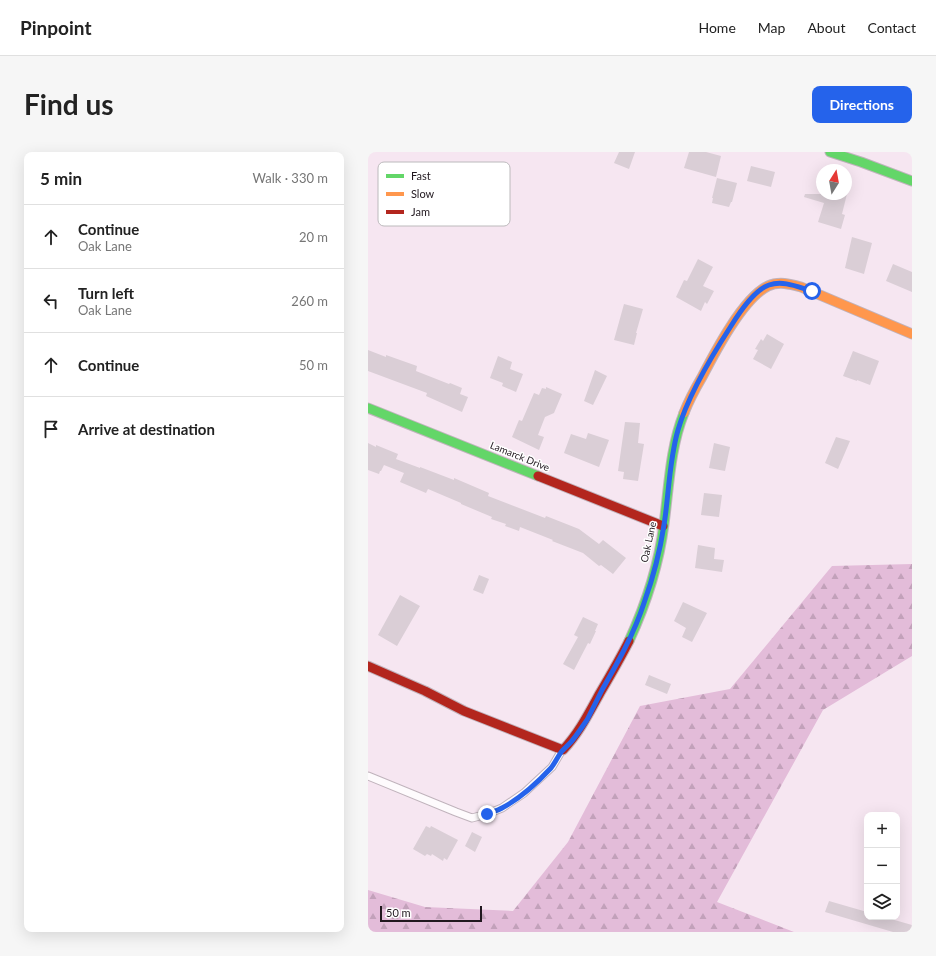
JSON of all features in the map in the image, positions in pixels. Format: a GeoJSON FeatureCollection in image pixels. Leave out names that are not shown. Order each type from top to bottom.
{"type":"FeatureCollection","features":[{"type":"Feature","properties":{"kind":"street"},"geometry":{"type":"LineString","coordinates":[[830,152],[912,181]]}},
{"type":"Feature","properties":{"kind":"street","name":"Oak Lane"},"geometry":{"type":"LineString","coordinates":[[562,750],[573,740],[586,721],[633,632],[644,603],[656,563],[664,526],[677,432],[688,400],[727,332],[741,311],[754,296],[768,286],[778,283],[812,291],[912,334]]}},
{"type":"Feature","properties":{"kind":"street","name":"Lamarck Drive"},"geometry":{"type":"LineString","coordinates":[[368,408],[664,526]]}},
{"type":"Feature","properties":{"kind":"street"},"geometry":{"type":"LineString","coordinates":[[368,666],[425,691],[464,711],[562,750]]}},
{"type":"Feature","properties":{"kind":"lane"},"geometry":{"type":"LineString","coordinates":[[368,776],[472,818],[502,808],[524,794],[552,767],[562,750]]}},
{"type":"Feature","properties":{"kind":"green space"},"geometry":{"type":"Polygon","coordinates":[[[912,564],[912,656],[823,710],[717,902],[794,932],[368,932],[368,890],[425,907],[513,911],[568,842],[640,706],[730,689],[832,566],[912,564]]]}},
{"type":"Feature","properties":{"kind":"building"},"geometry":{"type":"Polygon","coordinates":[[[619,152],[635,152],[629,169],[614,163],[619,152]]]}},
{"type":"Feature","properties":{"kind":"building"},"geometry":{"type":"Polygon","coordinates":[[[689,152],[706,152],[721,156],[716,177],[684,168],[689,152]]]}},
{"type":"Feature","properties":{"kind":"building"},"geometry":{"type":"Polygon","coordinates":[[[751,166],[775,172],[771,187],[747,181],[751,166]]]}},
{"type":"Feature","properties":{"kind":"building"},"geometry":{"type":"Polygon","coordinates":[[[717,178],[737,183],[732,202],[729,207],[712,203],[717,178]]]}},
{"type":"Feature","properties":{"kind":"building"},"geometry":{"type":"Polygon","coordinates":[[[805,194],[816,194],[816,200],[846,200],[842,214],[845,215],[841,229],[818,222],[824,203],[804,197],[805,194]]]}},
{"type":"Feature","properties":{"kind":"building"},"geometry":{"type":"Polygon","coordinates":[[[852,237],[872,243],[864,274],[845,268],[852,237]]]}},
{"type":"Feature","properties":{"kind":"building"},"geometry":{"type":"Polygon","coordinates":[[[698,259],[713,267],[703,286],[714,291],[707,304],[705,302],[701,311],[676,297],[684,280],[687,281],[698,259]]]}},
{"type":"Feature","properties":{"kind":"building"},"geometry":{"type":"Polygon","coordinates":[[[893,264],[912,272],[912,292],[886,281],[893,264]]]}},
{"type":"Feature","properties":{"kind":"building"},"geometry":{"type":"Polygon","coordinates":[[[624,304],[643,309],[634,345],[614,340],[624,304]]]}},
{"type":"Feature","properties":{"kind":"building"},"geometry":{"type":"Polygon","coordinates":[[[767,334],[784,344],[771,369],[753,359],[758,350],[755,349],[761,339],[763,341],[767,334]]]}},
{"type":"Feature","properties":{"kind":"building"},"geometry":{"type":"Polygon","coordinates":[[[368,350],[417,366],[416,371],[462,388],[460,394],[468,397],[462,412],[426,396],[427,393],[368,371],[368,350]]]}},
{"type":"Feature","properties":{"kind":"building"},"geometry":{"type":"Polygon","coordinates":[[[853,351],[879,361],[870,385],[843,376],[853,351]]]}},
{"type":"Feature","properties":{"kind":"building"},"geometry":{"type":"Polygon","coordinates":[[[498,356],[512,362],[510,369],[523,374],[516,392],[502,386],[503,383],[490,378],[498,356]]]}},
{"type":"Feature","properties":{"kind":"building"},"geometry":{"type":"Polygon","coordinates":[[[595,370],[607,376],[593,405],[584,401],[595,370]]]}},
{"type":"Feature","properties":{"kind":"building"},"geometry":{"type":"Polygon","coordinates":[[[546,387],[562,394],[554,413],[545,417],[538,435],[544,437],[539,450],[512,437],[519,420],[522,421],[534,393],[539,395],[542,388],[546,389],[546,387]]]}},
{"type":"Feature","properties":{"kind":"building"},"geometry":{"type":"Polygon","coordinates":[[[625,422],[640,423],[638,443],[644,444],[638,481],[623,479],[624,472],[618,471],[625,422]]]}},
{"type":"Feature","properties":{"kind":"building"},"geometry":{"type":"Polygon","coordinates":[[[588,433],[609,440],[599,467],[564,453],[571,434],[586,439],[588,433]]]}},
{"type":"Feature","properties":{"kind":"building"},"geometry":{"type":"Polygon","coordinates":[[[836,437],[850,441],[838,469],[825,463],[836,437]]]}},
{"type":"Feature","properties":{"kind":"building"},"geometry":{"type":"Polygon","coordinates":[[[368,443],[398,454],[396,459],[454,480],[454,478],[489,493],[488,496],[545,518],[546,516],[579,529],[599,544],[603,540],[626,558],[613,574],[601,565],[599,566],[583,553],[552,541],[553,540],[520,527],[519,531],[505,526],[506,524],[491,519],[492,517],[428,489],[426,493],[400,482],[404,473],[384,465],[379,474],[368,470],[368,443]]]}},
{"type":"Feature","properties":{"kind":"building"},"geometry":{"type":"Polygon","coordinates":[[[714,443],[730,447],[725,471],[709,468],[714,443]]]}},
{"type":"Feature","properties":{"kind":"building"},"geometry":{"type":"Polygon","coordinates":[[[704,493],[722,495],[719,517],[701,515],[704,493]]]}},
{"type":"Feature","properties":{"kind":"building"},"geometry":{"type":"Polygon","coordinates":[[[698,545],[715,548],[714,559],[724,560],[722,572],[695,568],[698,545]]]}},
{"type":"Feature","properties":{"kind":"building"},"geometry":{"type":"Polygon","coordinates":[[[479,575],[489,579],[483,594],[473,590],[479,575]]]}},
{"type":"Feature","properties":{"kind":"building"},"geometry":{"type":"Polygon","coordinates":[[[400,595],[420,606],[397,646],[378,635],[400,595]]]}},
{"type":"Feature","properties":{"kind":"building"},"geometry":{"type":"Polygon","coordinates":[[[683,602],[707,613],[692,642],[682,637],[686,628],[674,621],[683,602]]]}},
{"type":"Feature","properties":{"kind":"building"},"geometry":{"type":"Polygon","coordinates":[[[583,617],[598,624],[590,644],[588,643],[574,670],[563,664],[578,637],[574,635],[583,617]]]}},
{"type":"Feature","properties":{"kind":"building"},"geometry":{"type":"Polygon","coordinates":[[[649,675],[671,684],[667,694],[645,685],[649,675]]]}},
{"type":"Feature","properties":{"kind":"building"},"geometry":{"type":"Polygon","coordinates":[[[426,826],[430,828],[431,826],[458,840],[447,860],[444,858],[443,861],[432,854],[431,856],[427,854],[425,856],[413,849],[426,826]]]}},
{"type":"Feature","properties":{"kind":"building"},"geometry":{"type":"Polygon","coordinates":[[[472,832],[482,837],[475,852],[465,846],[472,832]]]}},
{"type":"Feature","properties":{"kind":"building"},"geometry":{"type":"Polygon","coordinates":[[[829,901],[864,911],[864,920],[894,920],[912,925],[912,932],[893,932],[825,912],[829,901]]]}},
{"type":"Feature","properties":{"kind":"traffic: fast"},"geometry":{"type":"LineString","coordinates":[[830,152],[912,181]]}},
{"type":"Feature","properties":{"kind":"traffic: fast"},"geometry":{"type":"LineString","coordinates":[[368,408],[538,476]]}},
{"type":"Feature","properties":{"kind":"traffic: fast"},"geometry":{"type":"LineString","coordinates":[[629,641],[641,613],[659,554],[673,454],[679,426],[684,413]]}},
{"type":"Feature","properties":{"kind":"traffic: slow"},"geometry":{"type":"LineString","coordinates":[[684,413],[714,354],[730,327],[749,302],[759,292],[772,284],[784,284],[801,287],[912,334]]}},
{"type":"Feature","properties":{"kind":"traffic: jam"},"geometry":{"type":"LineString","coordinates":[[538,476],[663,526]]}},
{"type":"Feature","properties":{"kind":"traffic: jam"},"geometry":{"type":"LineString","coordinates":[[368,666],[425,691],[464,711],[563,750],[583,723],[629,641]]}},
{"type":"Feature","properties":{"kind":"route"},"geometry":{"type":"LineString","coordinates":[[487,814],[502,808],[524,794],[552,767],[562,750],[573,740],[586,721],[633,632],[644,603],[656,563],[664,526],[677,432],[681,419],[688,400],[727,332],[741,311],[754,296],[768,286],[778,283],[812,291]]}}]}
